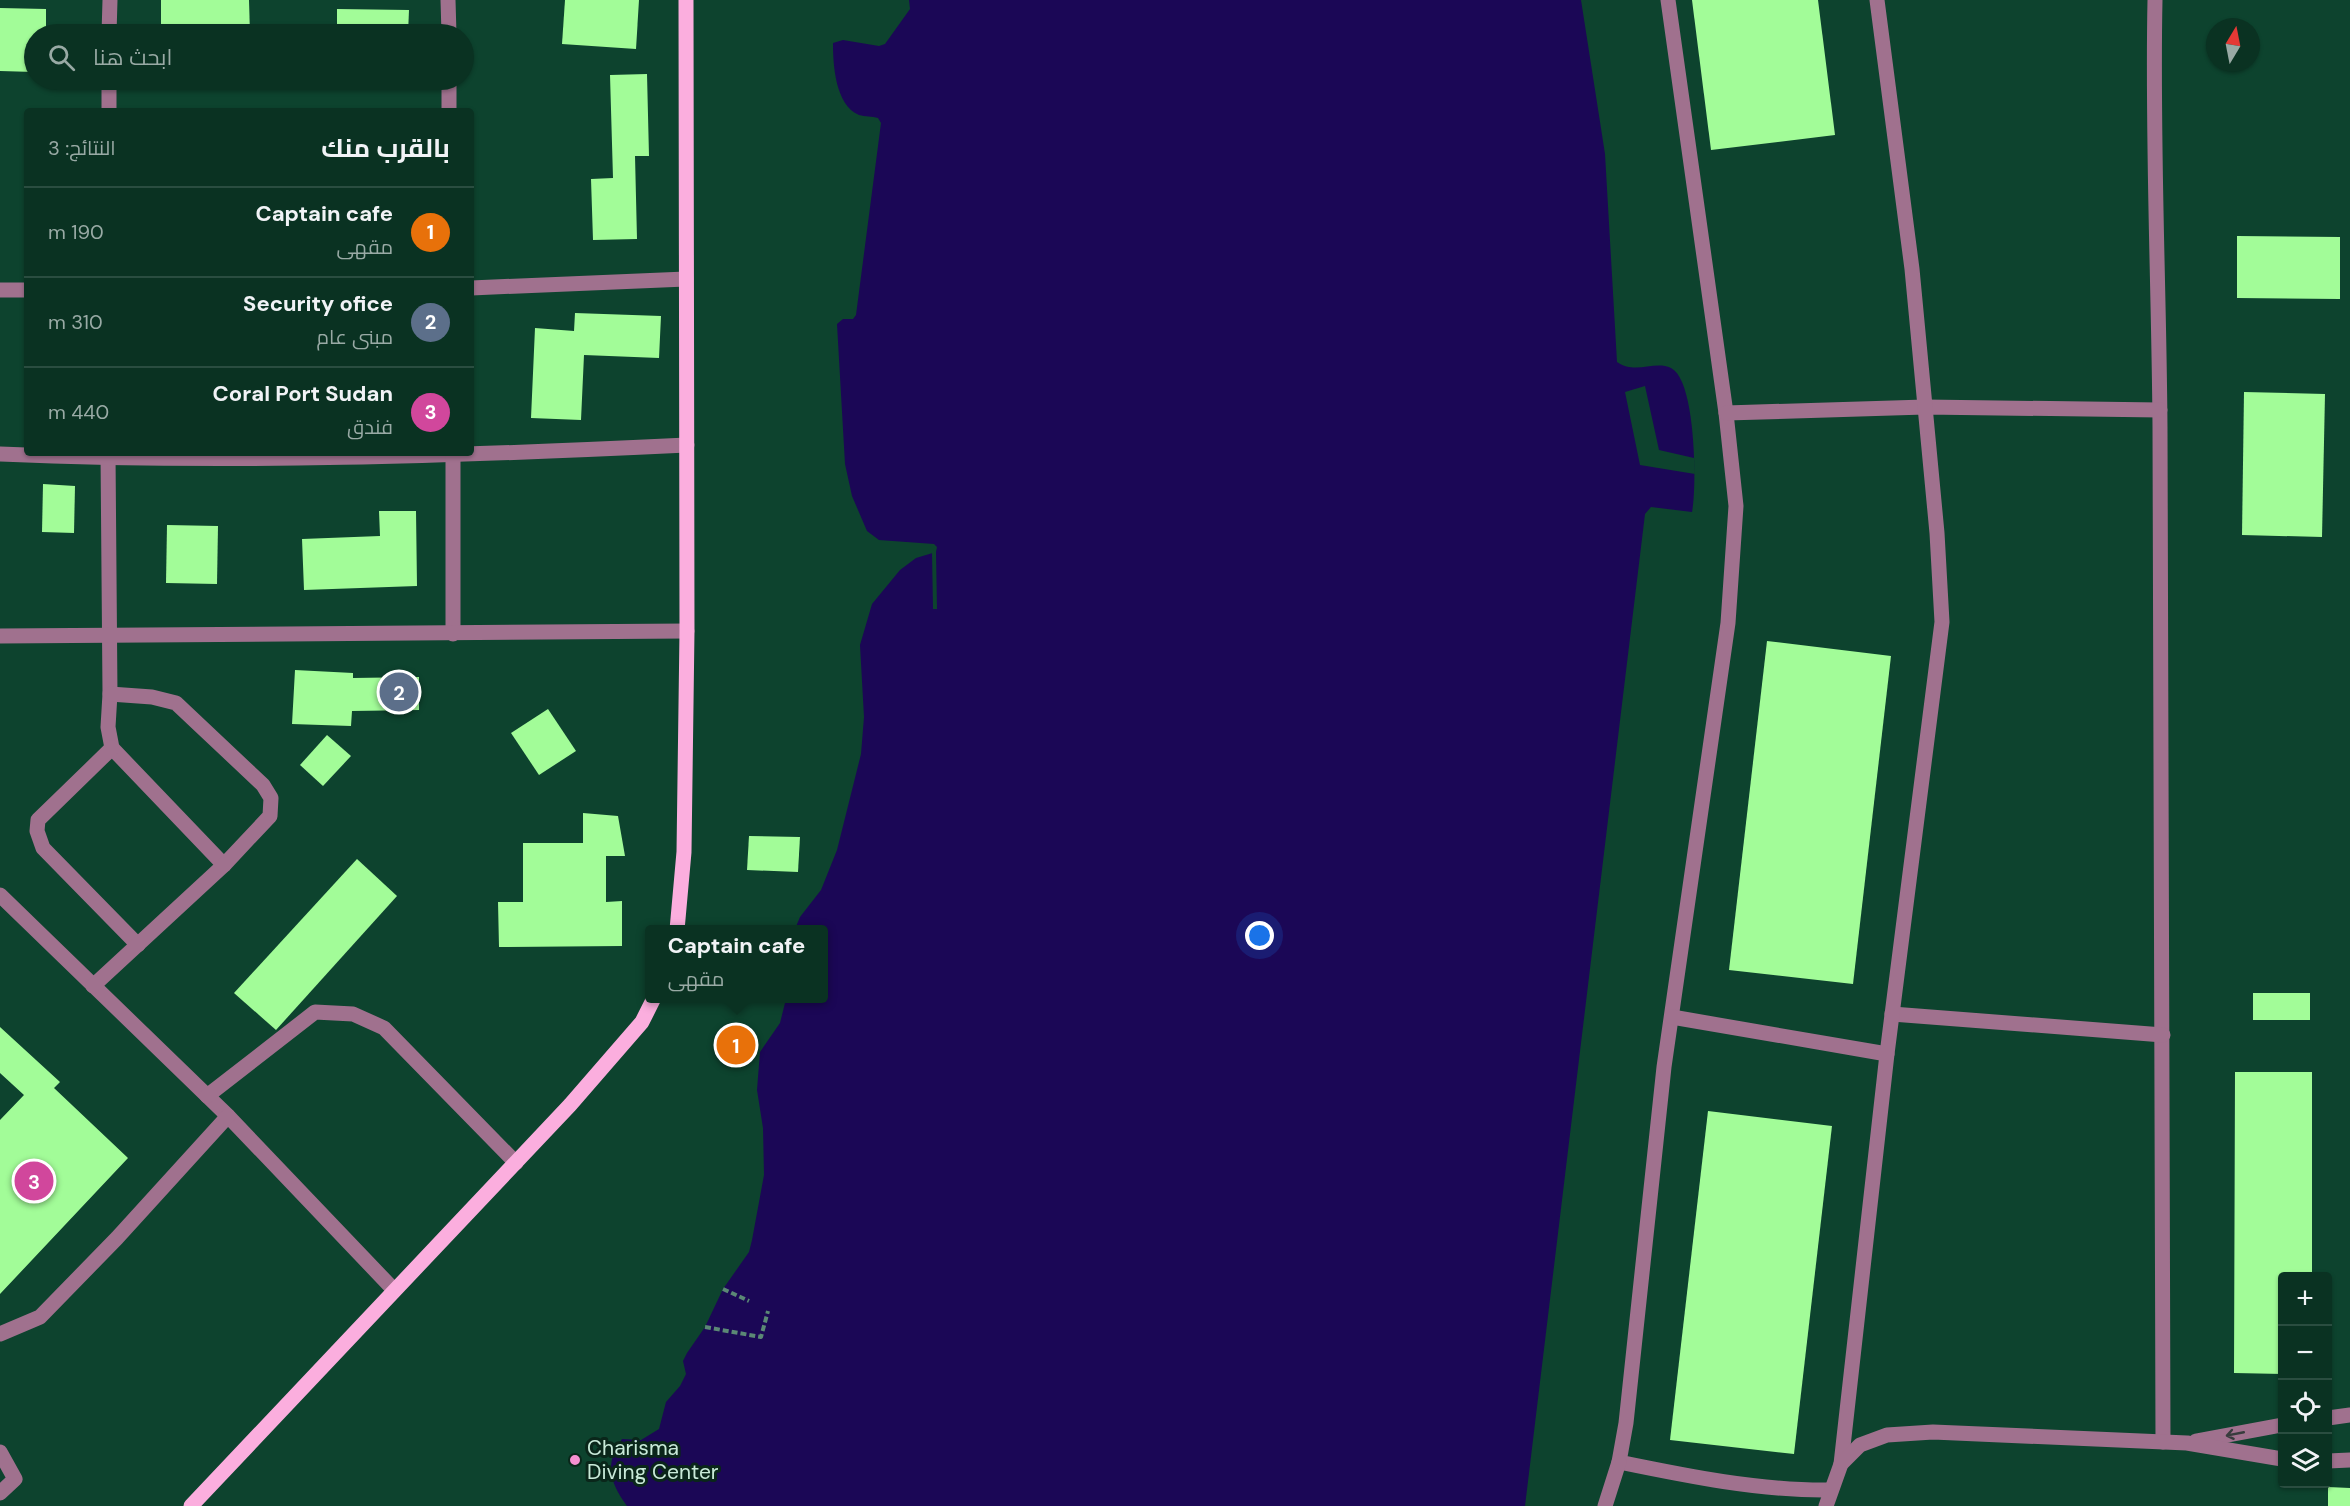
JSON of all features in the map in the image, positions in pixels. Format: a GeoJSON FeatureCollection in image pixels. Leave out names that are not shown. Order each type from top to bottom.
{"type":"FeatureCollection","features":[{"type":"Feature","properties":{"kind":"main road"},"geometry":{"type":"LineString","coordinates":[[677,925],[684,852],[687,631],[686,0]]}},
{"type":"Feature","properties":{"kind":"main road"},"geometry":{"type":"LineString","coordinates":[[190,1506],[516,1163],[616,1054],[642,1022],[652,1003]]}},
{"type":"Feature","properties":{"kind":"street"},"geometry":{"type":"LineString","coordinates":[[109,24],[110,0]]}},
{"type":"Feature","properties":{"kind":"street"},"geometry":{"type":"LineString","coordinates":[[448,0],[448,24]]}},
{"type":"Feature","properties":{"kind":"street"},"geometry":{"type":"LineString","coordinates":[[1605,1506],[1619,1462],[1626,1423],[1672,1017],[1728,623],[1736,506],[1726,413],[1668,0]]}},
{"type":"Feature","properties":{"kind":"street"},"geometry":{"type":"LineString","coordinates":[[1826,1506],[1841,1464],[1887,1054],[1942,622],[1912,269],[1877,0]]}},
{"type":"Feature","properties":{"kind":"street"},"geometry":{"type":"LineString","coordinates":[[2155,0],[2153,80],[2160,410],[2163,1442]]}},
{"type":"Feature","properties":{"kind":"street"},"geometry":{"type":"LineString","coordinates":[[109,90],[109,108]]}},
{"type":"Feature","properties":{"kind":"street"},"geometry":{"type":"LineString","coordinates":[[449,90],[449,108]]}},
{"type":"Feature","properties":{"kind":"street"},"geometry":{"type":"LineString","coordinates":[[474,288],[686,279]]}},
{"type":"Feature","properties":{"kind":"street"},"geometry":{"type":"LineString","coordinates":[[0,290],[24,290]]}},
{"type":"Feature","properties":{"kind":"street"},"geometry":{"type":"LineString","coordinates":[[1726,413],[1925,407],[2160,410]]}},
{"type":"Feature","properties":{"kind":"street"},"geometry":{"type":"LineString","coordinates":[[474,453],[687,445]]}},
{"type":"Feature","properties":{"kind":"street"},"geometry":{"type":"LineString","coordinates":[[0,454],[24,454]]}},
{"type":"Feature","properties":{"kind":"street"},"geometry":{"type":"LineString","coordinates":[[108,456],[110,636],[108,727],[112,748],[224,865]]}},
{"type":"Feature","properties":{"kind":"street"},"geometry":{"type":"LineString","coordinates":[[453,456],[453,634]]}},
{"type":"Feature","properties":{"kind":"street"},"geometry":{"type":"LineString","coordinates":[[0,636],[687,631]]}},
{"type":"Feature","properties":{"kind":"street"},"geometry":{"type":"LineString","coordinates":[[93,986],[224,865],[270,816],[271,798],[263,785],[176,702],[152,697],[110,694]]}},
{"type":"Feature","properties":{"kind":"street"},"geometry":{"type":"LineString","coordinates":[[112,748],[39,820],[37,831],[43,848],[138,945]]}},
{"type":"Feature","properties":{"kind":"street"},"geometry":{"type":"LineString","coordinates":[[0,895],[228,1116],[394,1290]]}},
{"type":"Feature","properties":{"kind":"street"},"geometry":{"type":"LineString","coordinates":[[207,1096],[315,1012],[353,1014],[384,1028],[516,1163]]}},
{"type":"Feature","properties":{"kind":"street"},"geometry":{"type":"LineString","coordinates":[[1892,1014],[2163,1035]]}},
{"type":"Feature","properties":{"kind":"street"},"geometry":{"type":"LineString","coordinates":[[1672,1017],[1887,1054]]}},
{"type":"Feature","properties":{"kind":"street"},"geometry":{"type":"LineString","coordinates":[[0,1334],[40,1317],[117,1238],[228,1116]]}},
{"type":"Feature","properties":{"kind":"street"},"geometry":{"type":"LineString","coordinates":[[2332,1417],[2350,1415]]}},
{"type":"Feature","properties":{"kind":"street"},"geometry":{"type":"LineString","coordinates":[[2187,1443],[2278,1426]]}},
{"type":"Feature","properties":{"kind":"street"},"geometry":{"type":"LineString","coordinates":[[1841,1464],[1860,1445],[1887,1435],[1933,1432],[2187,1443],[2278,1458]]}},
{"type":"Feature","properties":{"kind":"street"},"geometry":{"type":"LineString","coordinates":[[0,1452],[15,1479],[0,1493]]}},
{"type":"Feature","properties":{"kind":"street"},"geometry":{"type":"LineString","coordinates":[[2332,1461],[2350,1460]]}},
{"type":"Feature","properties":{"kind":"street"},"geometry":{"type":"LineString","coordinates":[[1619,1462],[1671,1473],[1792,1490],[1830,1490]]}},
{"type":"Feature","properties":{"kind":"path"},"geometry":{"type":"LineString","coordinates":[[723,1289],[750,1301]]}},
{"type":"Feature","properties":{"kind":"path"},"geometry":{"type":"LineString","coordinates":[[705,1327],[761,1338],[768,1311]]}},
{"type":"Feature","properties":{"kind":"shaded area"},"geometry":{"type":"Polygon","coordinates":[[[909,0],[1581,0],[1605,154],[1617,362],[1624,366],[1638,368],[1665,366],[1671,368],[1679,377],[1686,392],[1693,435],[1694,499],[1692,512],[1651,507],[1645,514],[1525,1506],[627,1506],[613,1481],[611,1465],[616,1448],[622,1439],[641,1440],[659,1429],[666,1402],[680,1386],[686,1374],[683,1361],[687,1353],[705,1327],[723,1289],[749,1252],[764,1175],[763,1128],[757,1090],[760,1052],[780,1023],[785,1003],[828,1003],[828,925],[797,925],[800,917],[821,890],[837,850],[861,754],[864,717],[860,645],[872,604],[900,570],[916,558],[936,552],[937,547],[934,544],[879,540],[867,531],[852,496],[845,464],[837,324],[843,319],[853,319],[856,315],[881,123],[878,118],[859,115],[845,102],[837,83],[833,43],[843,40],[879,46],[885,44],[910,9],[909,0]]]}},
{"type":"Feature","properties":{"kind":"pier"},"geometry":{"type":"Polygon","coordinates":[[[1645,386],[1659,450],[1694,458],[1695,474],[1640,465],[1625,392],[1645,386]]]}},
{"type":"Feature","properties":{"kind":"pier"},"geometry":{"type":"Polygon","coordinates":[[[932,552],[936,552],[937,609],[933,609],[932,552]]]}},
{"type":"Feature","properties":{"kind":"building"},"geometry":{"type":"Polygon","coordinates":[[[161,0],[249,0],[250,24],[161,24],[161,0]]]}},
{"type":"Feature","properties":{"kind":"building"},"geometry":{"type":"Polygon","coordinates":[[[565,0],[639,0],[636,49],[562,44],[565,0]]]}},
{"type":"Feature","properties":{"kind":"building"},"geometry":{"type":"Polygon","coordinates":[[[1692,0],[1818,0],[1835,135],[1711,150],[1692,0]]]}},
{"type":"Feature","properties":{"kind":"building"},"geometry":{"type":"Polygon","coordinates":[[[0,8],[46,9],[46,24],[24,24],[24,72],[0,71],[0,8]]]}},
{"type":"Feature","properties":{"kind":"building"},"geometry":{"type":"Polygon","coordinates":[[[337,9],[409,10],[408,24],[337,24],[337,9]]]}},
{"type":"Feature","properties":{"kind":"building"},"geometry":{"type":"Polygon","coordinates":[[[647,74],[649,156],[635,156],[637,239],[593,240],[591,179],[613,178],[610,75],[647,74]]]}},
{"type":"Feature","properties":{"kind":"building"},"geometry":{"type":"Polygon","coordinates":[[[2237,236],[2340,237],[2340,299],[2237,298],[2237,236]]]}},
{"type":"Feature","properties":{"kind":"building"},"geometry":{"type":"Polygon","coordinates":[[[575,313],[661,316],[659,358],[584,355],[581,420],[531,418],[535,328],[574,331],[575,313]]]}},
{"type":"Feature","properties":{"kind":"building"},"geometry":{"type":"Polygon","coordinates":[[[2244,392],[2325,394],[2322,537],[2242,535],[2244,392]]]}},
{"type":"Feature","properties":{"kind":"building"},"geometry":{"type":"Polygon","coordinates":[[[43,484],[75,486],[74,533],[42,532],[43,484]]]}},
{"type":"Feature","properties":{"kind":"building"},"geometry":{"type":"Polygon","coordinates":[[[379,511],[416,511],[417,586],[304,590],[302,539],[380,536],[379,511]]]}},
{"type":"Feature","properties":{"kind":"building"},"geometry":{"type":"Polygon","coordinates":[[[167,525],[218,526],[217,584],[166,583],[167,525]]]}},
{"type":"Feature","properties":{"kind":"building"},"geometry":{"type":"Polygon","coordinates":[[[1767,641],[1891,656],[1853,984],[1729,970],[1767,641]]]}},
{"type":"Feature","properties":{"kind":"building"},"geometry":{"type":"Polygon","coordinates":[[[295,670],[353,673],[353,678],[419,677],[419,710],[352,711],[351,726],[292,724],[295,670]]]}},
{"type":"Feature","properties":{"kind":"building"},"geometry":{"type":"Polygon","coordinates":[[[548,709],[576,751],[539,775],[511,733],[548,709]]]}},
{"type":"Feature","properties":{"kind":"building"},"geometry":{"type":"Polygon","coordinates":[[[327,735],[351,756],[323,786],[300,765],[327,735]]]}},
{"type":"Feature","properties":{"kind":"building"},"geometry":{"type":"Polygon","coordinates":[[[583,813],[618,816],[625,856],[606,856],[606,902],[622,901],[622,946],[499,947],[498,902],[523,902],[523,843],[583,843],[583,813]]]}},
{"type":"Feature","properties":{"kind":"building"},"geometry":{"type":"Polygon","coordinates":[[[749,836],[800,837],[798,872],[747,870],[749,836]]]}},
{"type":"Feature","properties":{"kind":"building"},"geometry":{"type":"Polygon","coordinates":[[[357,859],[397,896],[276,1030],[234,993],[357,859]]]}},
{"type":"Feature","properties":{"kind":"building"},"geometry":{"type":"Polygon","coordinates":[[[2253,993],[2310,993],[2310,1020],[2253,1020],[2253,993]]]}},
{"type":"Feature","properties":{"kind":"building"},"geometry":{"type":"Polygon","coordinates":[[[0,1027],[60,1082],[54,1088],[128,1158],[0,1294],[0,1120],[24,1095],[0,1073],[0,1027]]]}},
{"type":"Feature","properties":{"kind":"building"},"geometry":{"type":"Polygon","coordinates":[[[2235,1072],[2312,1072],[2312,1272],[2278,1272],[2278,1374],[2234,1373],[2235,1072]]]}},
{"type":"Feature","properties":{"kind":"building"},"geometry":{"type":"Polygon","coordinates":[[[1708,1111],[1832,1126],[1794,1454],[1670,1440],[1708,1111]]]}},
{"type":"Feature","properties":{"kind":"building"},"geometry":{"type":"Polygon","coordinates":[[[2328,1488],[2350,1488],[2350,1506],[2328,1506],[2328,1488]]]}},
{"type":"Feature","properties":{"kind":"place","name":"Security ofice"},"geometry":{"type":"Point","coordinates":[399,692]}},
{"type":"Feature","properties":{"kind":"place","name":"Captain cafe"},"geometry":{"type":"Point","coordinates":[736,1045]}},
{"type":"Feature","properties":{"kind":"place","name":"Coral Port Sudan"},"geometry":{"type":"Point","coordinates":[34,1181]}},
{"type":"Feature","properties":{"kind":"place","name":"Charisma Diving Center"},"geometry":{"type":"Point","coordinates":[575,1460]}}]}
